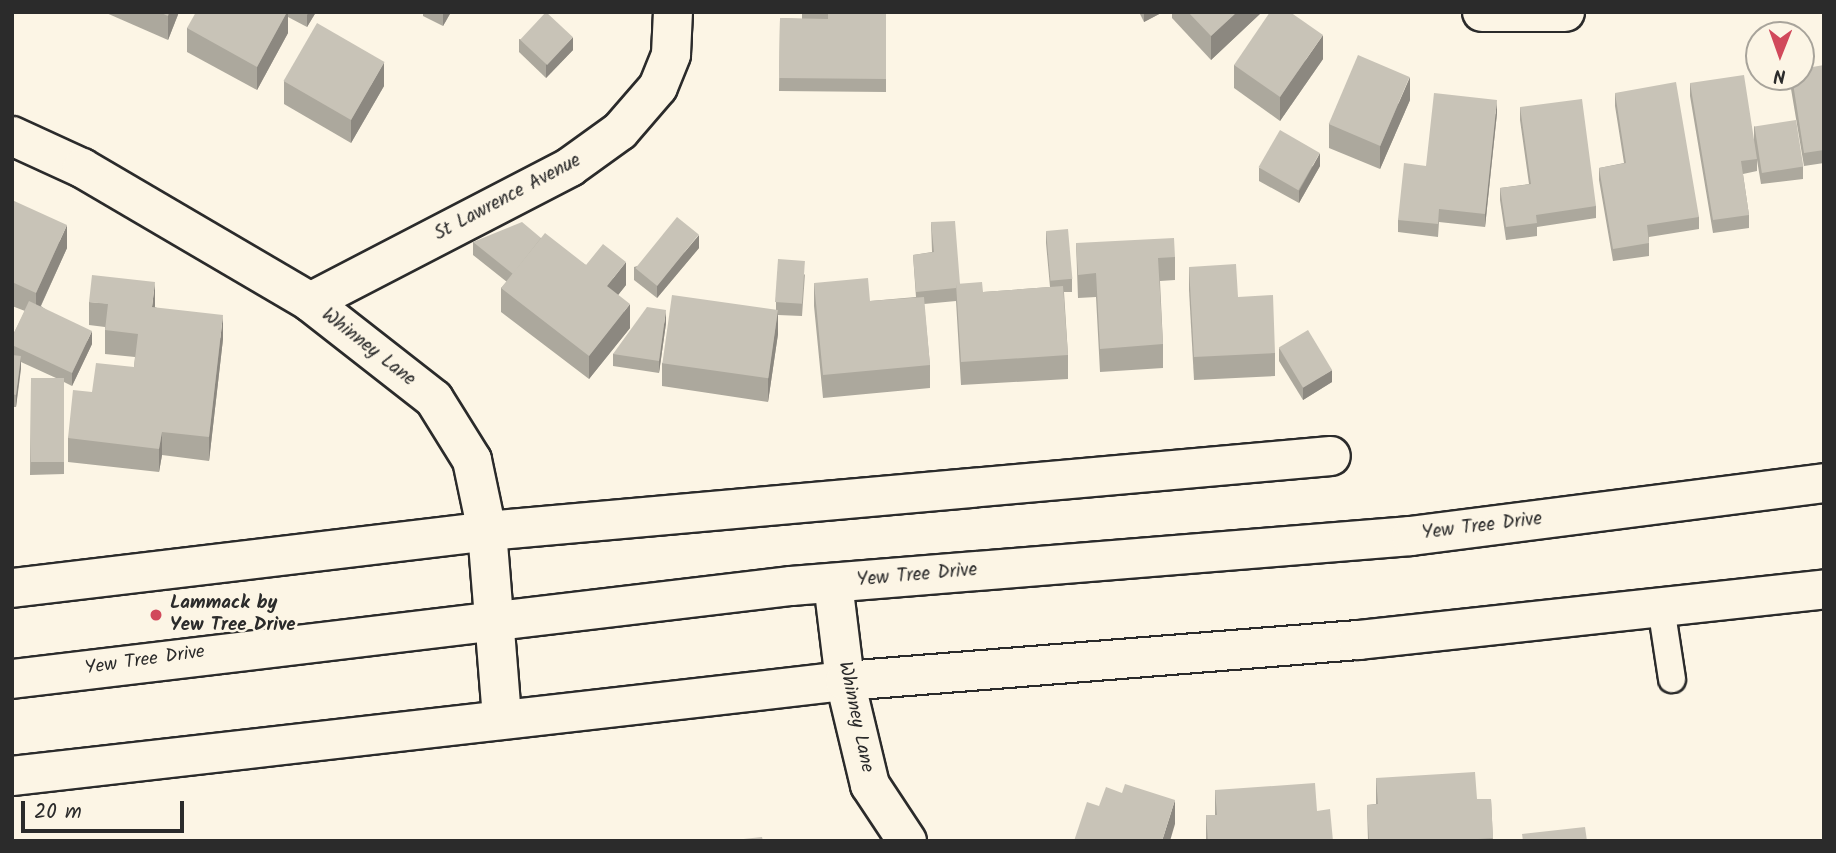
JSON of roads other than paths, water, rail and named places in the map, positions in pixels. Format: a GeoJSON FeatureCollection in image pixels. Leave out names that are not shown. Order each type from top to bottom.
{"type":"FeatureCollection","features":[{"type":"Feature","properties":{"kind":"main road","name":"St Lawrence Avenue"},"geometry":{"type":"LineString","coordinates":[[310,302],[570,167],[620,131],[658,87],[671,54],[673,12]]}},
{"type":"Feature","properties":{"kind":"main road"},"geometry":{"type":"LineString","coordinates":[[1482,12],[1565,12]]}},
{"type":"Feature","properties":{"kind":"main road","name":"Whinney Lane"},"geometry":{"type":"LineString","coordinates":[[12,136],[82,168],[310,302],[434,399],[472,460],[487,531],[489,621],[502,718]]}},
{"type":"Feature","properties":{"kind":"main road"},"geometry":{"type":"LineString","coordinates":[[12,588],[487,531],[1331,456]]}},
{"type":"Feature","properties":{"kind":"main road","name":"Yew Tree Drive"},"geometry":{"type":"LineString","coordinates":[[12,679],[489,621],[833,583],[1410,536],[1824,483]]}},
{"type":"Feature","properties":{"kind":"main road","name":"Whinney Lane"},"geometry":{"type":"LineString","coordinates":[[833,583],[845,681],[870,785],[907,841]]}},
{"type":"Feature","properties":{"kind":"main road"},"geometry":{"type":"LineString","coordinates":[[12,776],[502,718],[845,681],[1358,640],[1824,589]]}},
{"type":"Feature","properties":{"kind":"lane"},"geometry":{"type":"LineString","coordinates":[[1661,607],[1672,679]]}},
{"type":"Feature","properties":{"kind":"place","name":"Lammack by Yew Tree Drive"},"geometry":{"type":"Point","coordinates":[156,615]}}]}
